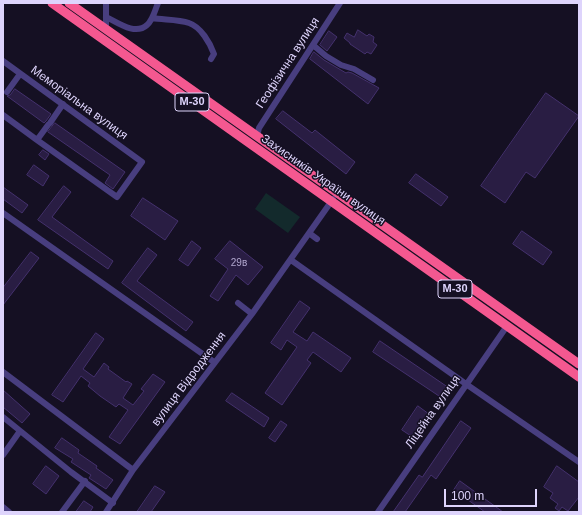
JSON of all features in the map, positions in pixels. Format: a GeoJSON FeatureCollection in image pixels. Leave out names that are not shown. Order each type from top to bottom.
{"type":"FeatureCollection","features":[{"type":"Feature","properties":{"kind":"highway","name":"Захисників України вулиця"},"geometry":{"type":"LineString","coordinates":[[52,3],[579,364]]}},
{"type":"Feature","properties":{"kind":"highway","name":"Захисників України вулиця"},"geometry":{"type":"LineString","coordinates":[[69,3],[257,136],[335,197],[507,326],[579,377]]}},
{"type":"Feature","properties":{"kind":"street"},"geometry":{"type":"LineString","coordinates":[[106,3],[106,30]]}},
{"type":"Feature","properties":{"kind":"street"},"geometry":{"type":"LineString","coordinates":[[106,17],[133,29],[146,26],[152,18],[158,3]]}},
{"type":"Feature","properties":{"kind":"street","name":"Геофізична вулиця"},"geometry":{"type":"LineString","coordinates":[[257,136],[259,128],[340,3]]}},
{"type":"Feature","properties":{"kind":"street"},"geometry":{"type":"LineString","coordinates":[[152,18],[190,23],[197,27],[212,47],[214,54],[211,59]]}},
{"type":"Feature","properties":{"kind":"street"},"geometry":{"type":"LineString","coordinates":[[313,45],[326,56],[341,65],[354,69],[373,80]]}},
{"type":"Feature","properties":{"kind":"street","name":"Меморіальна вулиця"},"geometry":{"type":"LineString","coordinates":[[3,61],[142,162],[117,197],[37,140]]}},
{"type":"Feature","properties":{"kind":"street"},"geometry":{"type":"LineString","coordinates":[[5,95],[20,74]]}},
{"type":"Feature","properties":{"kind":"street"},"geometry":{"type":"LineString","coordinates":[[3,115],[37,140],[63,104]]}},
{"type":"Feature","properties":{"kind":"street","name":"вулиця Відродження"},"geometry":{"type":"LineString","coordinates":[[106,512],[133,470],[252,314],[335,197]]}},
{"type":"Feature","properties":{"kind":"street"},"geometry":{"type":"LineString","coordinates":[[3,213],[214,362]]}},
{"type":"Feature","properties":{"kind":"street"},"geometry":{"type":"LineString","coordinates":[[309,233],[317,239]]}},
{"type":"Feature","properties":{"kind":"street"},"geometry":{"type":"LineString","coordinates":[[291,260],[579,462]]}},
{"type":"Feature","properties":{"kind":"street"},"geometry":{"type":"LineString","coordinates":[[238,303],[252,314]]}},
{"type":"Feature","properties":{"kind":"street","name":"Ліцейна вулиця"},"geometry":{"type":"LineString","coordinates":[[378,512],[507,326]]}},
{"type":"Feature","properties":{"kind":"street"},"geometry":{"type":"LineString","coordinates":[[3,372],[133,470]]}},
{"type":"Feature","properties":{"kind":"street"},"geometry":{"type":"LineString","coordinates":[[3,417],[113,502]]}},
{"type":"Feature","properties":{"kind":"street"},"geometry":{"type":"LineString","coordinates":[[3,456],[20,431]]}},
{"type":"Feature","properties":{"kind":"street"},"geometry":{"type":"LineString","coordinates":[[62,512],[85,481]]}},
{"type":"Feature","properties":{"kind":"street"},"geometry":{"type":"LineString","coordinates":[[3,507],[9,512]]}},
{"type":"Feature","properties":{"kind":"green space"},"geometry":{"type":"Polygon","coordinates":[[[266,193],[300,217],[288,233],[255,209],[266,193]]]}},
{"type":"Feature","properties":{"kind":"building"},"geometry":{"type":"Polygon","coordinates":[[[358,30],[367,36],[369,34],[374,37],[373,42],[377,45],[371,54],[367,52],[365,54],[344,38],[347,33],[354,37],[358,30]]]}},
{"type":"Feature","properties":{"kind":"building"},"geometry":{"type":"Polygon","coordinates":[[[329,31],[337,37],[327,51],[320,45],[329,31]]]}},
{"type":"Feature","properties":{"kind":"building"},"geometry":{"type":"Polygon","coordinates":[[[314,52],[324,60],[346,73],[352,73],[379,88],[368,104],[310,59],[314,52]]]}},
{"type":"Feature","properties":{"kind":"building"},"geometry":{"type":"Polygon","coordinates":[[[15,89],[51,114],[44,123],[7,96],[10,95],[15,89]]]}},
{"type":"Feature","properties":{"kind":"building"},"geometry":{"type":"Polygon","coordinates":[[[546,93],[579,116],[535,178],[526,172],[505,203],[481,186],[546,93]]]}},
{"type":"Feature","properties":{"kind":"building"},"geometry":{"type":"Polygon","coordinates":[[[283,111],[312,133],[315,130],[355,162],[346,174],[276,119],[283,111]]]}},
{"type":"Feature","properties":{"kind":"building"},"geometry":{"type":"Polygon","coordinates":[[[55,123],[125,172],[113,189],[105,183],[110,175],[48,132],[55,123]]]}},
{"type":"Feature","properties":{"kind":"building"},"geometry":{"type":"Polygon","coordinates":[[[43,150],[49,154],[45,160],[39,155],[43,150]]]}},
{"type":"Feature","properties":{"kind":"building"},"geometry":{"type":"Polygon","coordinates":[[[34,165],[49,176],[43,186],[27,175],[34,165]]]}},
{"type":"Feature","properties":{"kind":"building"},"geometry":{"type":"Polygon","coordinates":[[[416,174],[448,197],[441,206],[409,183],[416,174]]]}},
{"type":"Feature","properties":{"kind":"building"},"geometry":{"type":"Polygon","coordinates":[[[64,186],[71,192],[52,217],[113,261],[108,269],[38,220],[64,186]]]}},
{"type":"Feature","properties":{"kind":"building"},"geometry":{"type":"Polygon","coordinates":[[[3,187],[28,205],[22,213],[3,199],[3,187]]]}},
{"type":"Feature","properties":{"kind":"building"},"geometry":{"type":"Polygon","coordinates":[[[143,198],[178,221],[165,240],[131,216],[143,198]]]}},
{"type":"Feature","properties":{"kind":"building"},"geometry":{"type":"Polygon","coordinates":[[[522,231],[552,252],[543,265],[513,244],[522,231]]]}},
{"type":"Feature","properties":{"kind":"building"},"geometry":{"type":"Polygon","coordinates":[[[192,241],[201,248],[188,266],[179,260],[192,241]]]}},
{"type":"Feature","properties":{"kind":"building"},"geometry":{"type":"Polygon","coordinates":[[[230,241],[263,267],[248,285],[236,275],[218,301],[210,296],[228,269],[215,259],[230,241]]]}},
{"type":"Feature","properties":{"kind":"building"},"geometry":{"type":"Polygon","coordinates":[[[148,248],[157,255],[137,281],[193,322],[186,331],[122,283],[148,248]]]}},
{"type":"Feature","properties":{"kind":"building"},"geometry":{"type":"Polygon","coordinates":[[[31,252],[39,258],[3,305],[3,288],[31,252]]]}},
{"type":"Feature","properties":{"kind":"building"},"geometry":{"type":"Polygon","coordinates":[[[300,301],[310,308],[293,332],[307,341],[313,332],[351,358],[341,372],[313,352],[307,360],[311,363],[282,405],[265,393],[297,347],[287,340],[281,350],[271,343],[300,301]]]}},
{"type":"Feature","properties":{"kind":"building"},"geometry":{"type":"Polygon","coordinates":[[[96,333],[104,339],[83,369],[94,377],[104,363],[109,367],[108,369],[126,382],[127,381],[132,384],[123,398],[133,405],[144,391],[141,389],[153,374],[165,382],[120,444],[109,437],[128,410],[119,404],[116,407],[100,396],[88,386],[90,383],[81,376],[63,402],[52,395],[96,333]]]}},
{"type":"Feature","properties":{"kind":"building"},"geometry":{"type":"Polygon","coordinates":[[[380,341],[452,390],[445,400],[373,352],[380,341]]]}},
{"type":"Feature","properties":{"kind":"building"},"geometry":{"type":"Polygon","coordinates":[[[3,390],[30,414],[22,423],[3,407],[3,390]]]}},
{"type":"Feature","properties":{"kind":"building"},"geometry":{"type":"Polygon","coordinates":[[[232,393],[269,418],[264,427],[226,401],[232,393]]]}},
{"type":"Feature","properties":{"kind":"building"},"geometry":{"type":"Polygon","coordinates":[[[418,406],[433,417],[417,440],[402,430],[418,406]]]}},
{"type":"Feature","properties":{"kind":"building"},"geometry":{"type":"Polygon","coordinates":[[[281,421],[287,425],[275,442],[269,438],[281,421]]]}},
{"type":"Feature","properties":{"kind":"building"},"geometry":{"type":"Polygon","coordinates":[[[461,421],[471,428],[436,479],[431,475],[405,512],[393,512],[419,475],[422,477],[461,421]]]}},
{"type":"Feature","properties":{"kind":"building"},"geometry":{"type":"Polygon","coordinates":[[[62,438],[79,450],[78,453],[97,466],[96,468],[113,480],[106,489],[89,478],[91,475],[71,462],[73,459],[55,448],[62,438]]]}},
{"type":"Feature","properties":{"kind":"building"},"geometry":{"type":"Polygon","coordinates":[[[46,466],[59,476],[46,494],[33,484],[46,466]]]}},
{"type":"Feature","properties":{"kind":"building"},"geometry":{"type":"Polygon","coordinates":[[[557,466],[579,482],[579,497],[568,511],[562,507],[559,511],[555,508],[558,504],[550,498],[553,493],[544,487],[557,466]]]}},
{"type":"Feature","properties":{"kind":"building"},"geometry":{"type":"Polygon","coordinates":[[[460,481],[503,512],[485,512],[454,490],[460,481]]]}},
{"type":"Feature","properties":{"kind":"building"},"geometry":{"type":"Polygon","coordinates":[[[155,486],[165,492],[151,512],[137,512],[155,486]]]}},
{"type":"Feature","properties":{"kind":"building"},"geometry":{"type":"Polygon","coordinates":[[[84,501],[93,507],[90,512],[76,512],[84,501]]]}}]}
